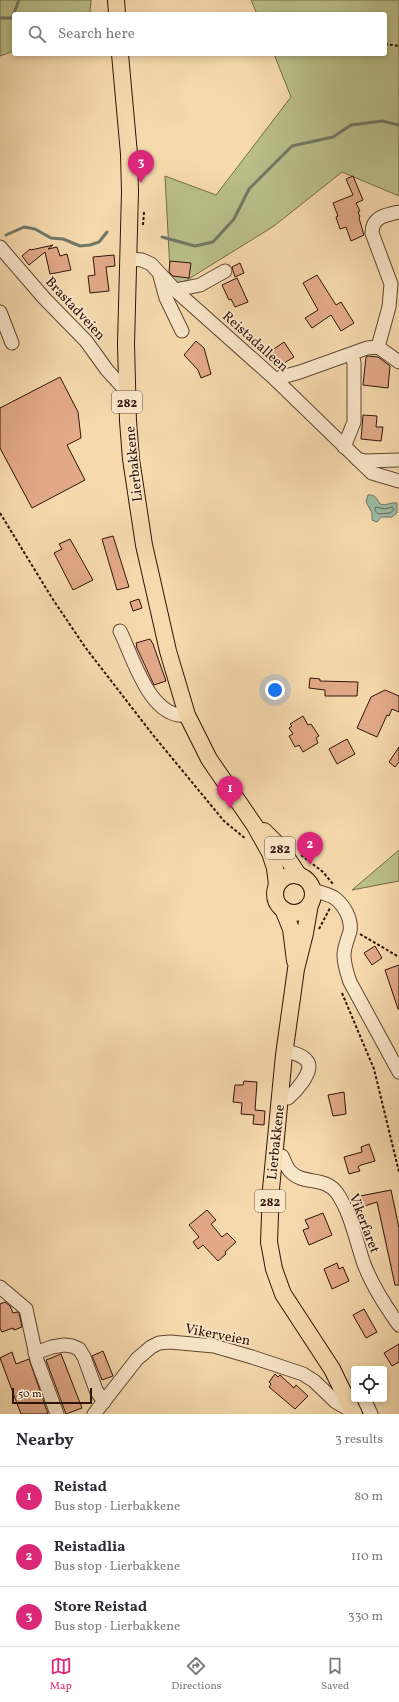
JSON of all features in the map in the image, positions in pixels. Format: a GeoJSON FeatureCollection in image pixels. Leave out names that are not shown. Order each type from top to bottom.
{"type":"FeatureCollection","features":[{"type":"Feature","properties":{"kind":"main road"},"geometry":{"type":"LineString","coordinates":[[116,0],[117,12]]}},
{"type":"Feature","properties":{"kind":"main road","name":"Lierbakkene"},"geometry":{"type":"LineString","coordinates":[[120,56],[129,154],[130,192],[126,337],[127,392],[131,459],[144,545],[168,651],[187,715],[209,759],[255,826],[270,853],[275,868],[277,885]]}},
{"type":"Feature","properties":{"kind":"main road","name":"Lierbakkene"},"geometry":{"type":"LineString","coordinates":[[255,826],[264,830],[276,842],[299,876]]}},
{"type":"Feature","properties":{"kind":"main road","name":"282"},"geometry":{"type":"LineString","coordinates":[[283,908],[276,899],[275,892],[277,885],[286,877],[299,876],[307,880],[311,897]]}},
{"type":"Feature","properties":{"kind":"main road"},"geometry":{"type":"LineString","coordinates":[[283,908],[288,912],[298,912],[303,910],[311,897]]}},
{"type":"Feature","properties":{"kind":"main road","name":"Lierbakkene"},"geometry":{"type":"LineString","coordinates":[[311,897],[306,933],[296,969],[284,1050],[271,1189],[269,1232],[271,1258],[283,1294],[332,1369],[352,1404]]}},
{"type":"Feature","properties":{"kind":"main road","name":"Lierbakkene"},"geometry":{"type":"LineString","coordinates":[[283,908],[291,929],[296,969]]}},
{"type":"Feature","properties":{"kind":"street"},"geometry":{"type":"LineString","coordinates":[[378,347],[388,306],[391,284],[372,233],[372,228],[373,222],[377,219],[399,212]]}},
{"type":"Feature","properties":{"kind":"street","name":"Brastadveien"},"geometry":{"type":"LineString","coordinates":[[0,247],[44,298],[86,341],[107,370],[127,392]]}},
{"type":"Feature","properties":{"kind":"street","name":"Reistadalleen"},"geometry":{"type":"LineString","coordinates":[[129,259],[142,260],[151,264],[175,290],[275,379],[372,473],[399,481]]}},
{"type":"Feature","properties":{"kind":"street"},"geometry":{"type":"LineString","coordinates":[[175,290],[200,285],[226,271]]}},
{"type":"Feature","properties":{"kind":"street"},"geometry":{"type":"LineString","coordinates":[[160,272],[160,278],[166,298],[182,331]]}},
{"type":"Feature","properties":{"kind":"street"},"geometry":{"type":"LineString","coordinates":[[0,312],[12,343]]}},
{"type":"Feature","properties":{"kind":"street"},"geometry":{"type":"LineString","coordinates":[[275,379],[300,372],[366,348],[378,347],[399,362]]}},
{"type":"Feature","properties":{"kind":"street"},"geometry":{"type":"LineString","coordinates":[[344,447],[354,422],[354,363],[352,354]]}},
{"type":"Feature","properties":{"kind":"street"},"geometry":{"type":"LineString","coordinates":[[357,459],[365,461],[399,460]]}},
{"type":"Feature","properties":{"kind":"street"},"geometry":{"type":"LineString","coordinates":[[120,631],[136,668],[152,696],[160,705],[173,714],[178,716],[187,715]]}},
{"type":"Feature","properties":{"kind":"street"},"geometry":{"type":"LineString","coordinates":[[311,897],[333,897],[346,911],[350,918],[350,930],[344,956],[344,964],[350,982],[399,1072]]}},
{"type":"Feature","properties":{"kind":"street"},"geometry":{"type":"LineString","coordinates":[[284,1050],[307,1060],[309,1065],[309,1071],[306,1077],[288,1098]]}},
{"type":"Feature","properties":{"kind":"street","name":"Vikerfaret"},"geometry":{"type":"LineString","coordinates":[[282,1156],[291,1173],[296,1176],[326,1184],[338,1194],[348,1216],[365,1266],[384,1303],[399,1325]]}},
{"type":"Feature","properties":{"kind":"street"},"geometry":{"type":"LineString","coordinates":[[0,1288],[26,1309],[35,1353],[57,1414]]}},
{"type":"Feature","properties":{"kind":"street","name":"Vikerveien"},"geometry":{"type":"LineString","coordinates":[[94,1414],[145,1351],[159,1343],[170,1342],[189,1343],[221,1348],[303,1374],[314,1381],[336,1402],[352,1404]]}},
{"type":"Feature","properties":{"kind":"street"},"geometry":{"type":"LineString","coordinates":[[35,1353],[60,1345],[72,1346],[79,1349],[84,1357],[96,1390],[104,1402]]}},
{"type":"Feature","properties":{"kind":"street"},"geometry":{"type":"LineString","coordinates":[[365,1402],[371,1414]]}},
{"type":"Feature","properties":{"kind":"path"},"geometry":{"type":"LineString","coordinates":[[387,44],[399,46]]}},
{"type":"Feature","properties":{"kind":"path"},"geometry":{"type":"LineString","coordinates":[[143,230],[144,208]]}},
{"type":"Feature","properties":{"kind":"path"},"geometry":{"type":"LineString","coordinates":[[0,513],[52,598],[85,647],[144,724],[217,813],[233,830],[245,838]]}},
{"type":"Feature","properties":{"kind":"path"},"geometry":{"type":"LineString","coordinates":[[300,854],[329,878],[333,885],[333,897]]}},
{"type":"Feature","properties":{"kind":"path"},"geometry":{"type":"LineString","coordinates":[[350,930],[358,932],[367,939],[399,957]]}},
{"type":"Feature","properties":{"kind":"path"},"geometry":{"type":"LineString","coordinates":[[342,995],[374,1070],[399,1172]]}},
{"type":"Feature","properties":{"kind":"green space"},"geometry":{"type":"Polygon","coordinates":[[[0,0],[91,0],[90,12],[12,12],[12,52],[0,56],[0,0]]]}},
{"type":"Feature","properties":{"kind":"green space"},"geometry":{"type":"Polygon","coordinates":[[[251,0],[399,0],[399,196],[342,172],[274,226],[171,290],[165,176],[216,195],[291,97],[275,56],[387,56],[387,12],[256,12],[251,0]]]}},
{"type":"Feature","properties":{"kind":"green space"},"geometry":{"type":"Polygon","coordinates":[[[399,850],[399,881],[352,890],[399,850]]]}},
{"type":"Feature","properties":{"kind":"water"},"geometry":{"type":"Polygon","coordinates":[[[368,495],[374,496],[380,504],[385,505],[397,503],[397,513],[392,517],[381,517],[377,522],[372,520],[372,513],[366,502],[368,495]]]}},
{"type":"Feature","properties":{"kind":"building"},"geometry":{"type":"Polygon","coordinates":[[[353,176],[363,200],[356,203],[360,211],[358,212],[359,218],[364,235],[351,241],[346,227],[340,229],[336,217],[338,216],[333,203],[353,195],[346,179],[353,176]]]}},
{"type":"Feature","properties":{"kind":"building"},"geometry":{"type":"Polygon","coordinates":[[[53,245],[48,249],[57,247],[60,256],[67,254],[71,270],[50,274],[45,252],[29,265],[22,256],[30,249],[53,245]]]}},
{"type":"Feature","properties":{"kind":"building"},"geometry":{"type":"Polygon","coordinates":[[[114,255],[115,266],[106,267],[109,291],[90,293],[88,276],[95,275],[93,257],[114,255]]]}},
{"type":"Feature","properties":{"kind":"building"},"geometry":{"type":"Polygon","coordinates":[[[170,261],[191,263],[189,278],[173,276],[169,272],[170,261]]]}},
{"type":"Feature","properties":{"kind":"building"},"geometry":{"type":"Polygon","coordinates":[[[240,263],[244,273],[235,277],[232,267],[240,263]]]}},
{"type":"Feature","properties":{"kind":"building"},"geometry":{"type":"Polygon","coordinates":[[[317,275],[336,305],[341,302],[354,323],[341,331],[331,315],[312,328],[305,318],[318,310],[303,283],[317,275]]]}},
{"type":"Feature","properties":{"kind":"building"},"geometry":{"type":"Polygon","coordinates":[[[237,278],[248,302],[235,307],[231,299],[229,300],[222,285],[237,278]]]}},
{"type":"Feature","properties":{"kind":"building"},"geometry":{"type":"Polygon","coordinates":[[[196,341],[204,348],[211,374],[201,378],[198,370],[184,355],[196,341]]]}},
{"type":"Feature","properties":{"kind":"building"},"geometry":{"type":"Polygon","coordinates":[[[284,342],[294,357],[281,365],[278,361],[275,363],[268,353],[284,342]]]}},
{"type":"Feature","properties":{"kind":"building"},"geometry":{"type":"Polygon","coordinates":[[[366,357],[378,357],[390,366],[388,388],[363,385],[366,357]]]}},
{"type":"Feature","properties":{"kind":"building"},"geometry":{"type":"Polygon","coordinates":[[[60,377],[78,412],[81,438],[67,445],[85,480],[32,508],[0,448],[0,408],[60,377]]]}},
{"type":"Feature","properties":{"kind":"building"},"geometry":{"type":"Polygon","coordinates":[[[363,415],[377,416],[376,427],[383,427],[381,441],[361,439],[363,415]]]}},
{"type":"Feature","properties":{"kind":"building"},"geometry":{"type":"Polygon","coordinates":[[[113,536],[129,587],[117,590],[102,539],[113,536]]]}},
{"type":"Feature","properties":{"kind":"building"},"geometry":{"type":"Polygon","coordinates":[[[70,539],[93,580],[73,590],[54,553],[62,549],[59,544],[70,539]]]}},
{"type":"Feature","properties":{"kind":"building"},"geometry":{"type":"Polygon","coordinates":[[[139,599],[142,608],[133,611],[130,602],[139,599]]]}},
{"type":"Feature","properties":{"kind":"building"},"geometry":{"type":"Polygon","coordinates":[[[150,639],[166,681],[154,685],[136,646],[136,643],[150,639]]]}},
{"type":"Feature","properties":{"kind":"building"},"geometry":{"type":"Polygon","coordinates":[[[310,678],[320,679],[320,681],[358,682],[357,696],[325,696],[325,690],[309,688],[310,678]]]}},
{"type":"Feature","properties":{"kind":"building"},"geometry":{"type":"Polygon","coordinates":[[[385,690],[399,696],[399,712],[392,709],[389,716],[387,715],[377,737],[357,728],[371,697],[385,690]]]}},
{"type":"Feature","properties":{"kind":"building"},"geometry":{"type":"Polygon","coordinates":[[[303,716],[308,725],[311,724],[319,736],[316,738],[318,743],[303,752],[299,745],[295,747],[289,736],[293,734],[289,728],[292,726],[290,724],[303,716]]]}},
{"type":"Feature","properties":{"kind":"building"},"geometry":{"type":"Polygon","coordinates":[[[347,739],[355,754],[337,764],[329,749],[347,739]]]}},
{"type":"Feature","properties":{"kind":"building"},"geometry":{"type":"Polygon","coordinates":[[[399,747],[399,762],[395,767],[389,762],[399,747]]]}},
{"type":"Feature","properties":{"kind":"building"},"geometry":{"type":"Polygon","coordinates":[[[375,946],[382,958],[372,965],[364,953],[375,946]]]}},
{"type":"Feature","properties":{"kind":"building"},"geometry":{"type":"Polygon","coordinates":[[[399,965],[399,1009],[398,1009],[385,970],[399,965]]]}},
{"type":"Feature","properties":{"kind":"building"},"geometry":{"type":"Polygon","coordinates":[[[244,1081],[257,1082],[255,1110],[265,1111],[264,1125],[253,1124],[254,1115],[241,1114],[242,1103],[233,1102],[235,1085],[243,1085],[244,1081]]]}},
{"type":"Feature","properties":{"kind":"building"},"geometry":{"type":"Polygon","coordinates":[[[344,1092],[346,1114],[333,1116],[328,1095],[344,1092]]]}},
{"type":"Feature","properties":{"kind":"building"},"geometry":{"type":"Polygon","coordinates":[[[369,1144],[375,1161],[361,1165],[358,1167],[360,1171],[349,1174],[344,1157],[362,1152],[361,1147],[369,1144]]]}},
{"type":"Feature","properties":{"kind":"building"},"geometry":{"type":"Polygon","coordinates":[[[391,1190],[399,1228],[399,1285],[395,1285],[377,1202],[358,1208],[355,1197],[391,1190]]]}},
{"type":"Feature","properties":{"kind":"building"},"geometry":{"type":"Polygon","coordinates":[[[207,1210],[216,1220],[211,1224],[222,1237],[227,1233],[236,1242],[218,1261],[203,1245],[198,1249],[193,1242],[199,1237],[189,1225],[207,1210]]]}},
{"type":"Feature","properties":{"kind":"building"},"geometry":{"type":"Polygon","coordinates":[[[323,1213],[332,1235],[309,1245],[303,1230],[309,1228],[305,1220],[323,1213]]]}},
{"type":"Feature","properties":{"kind":"building"},"geometry":{"type":"Polygon","coordinates":[[[337,1263],[339,1269],[343,1267],[349,1281],[332,1289],[324,1269],[337,1263]]]}},
{"type":"Feature","properties":{"kind":"building"},"geometry":{"type":"Polygon","coordinates":[[[5,1302],[10,1306],[13,1313],[19,1313],[22,1327],[14,1330],[13,1328],[2,1332],[0,1328],[0,1304],[5,1302]]]}},
{"type":"Feature","properties":{"kind":"building"},"geometry":{"type":"Polygon","coordinates":[[[364,1309],[377,1332],[366,1338],[353,1315],[364,1309]]]}},
{"type":"Feature","properties":{"kind":"building"},"geometry":{"type":"Polygon","coordinates":[[[399,1344],[399,1362],[392,1366],[384,1353],[399,1344]]]}},
{"type":"Feature","properties":{"kind":"building"},"geometry":{"type":"Polygon","coordinates":[[[103,1351],[113,1376],[102,1380],[92,1356],[103,1351]]]}},
{"type":"Feature","properties":{"kind":"building"},"geometry":{"type":"Polygon","coordinates":[[[12,1352],[16,1364],[29,1359],[48,1414],[21,1414],[0,1358],[12,1352]]]}},
{"type":"Feature","properties":{"kind":"building"},"geometry":{"type":"Polygon","coordinates":[[[61,1354],[82,1408],[66,1414],[46,1360],[61,1354]]]}},
{"type":"Feature","properties":{"kind":"building"},"geometry":{"type":"Polygon","coordinates":[[[275,1374],[278,1377],[280,1375],[294,1388],[296,1385],[308,1396],[295,1409],[269,1387],[271,1384],[269,1382],[275,1374]]]}},
{"type":"Feature","properties":{"kind":"waterway"},"geometry":{"type":"LineString","coordinates":[[14,12],[19,0]]}},
{"type":"Feature","properties":{"kind":"waterway"},"geometry":{"type":"LineString","coordinates":[[0,18],[12,18]]}},
{"type":"Feature","properties":{"kind":"waterway"},"geometry":{"type":"LineString","coordinates":[[162,237],[195,246],[213,242],[234,219],[249,189],[292,146],[333,137],[351,125],[382,121],[399,125]]}},
{"type":"Feature","properties":{"kind":"waterway"},"geometry":{"type":"LineString","coordinates":[[6,235],[24,227],[35,229],[51,238],[63,239],[80,246],[99,242],[107,232]]}},
{"type":"Feature","properties":{"kind":"place","name":"Store Reistad"},"geometry":{"type":"Point","coordinates":[141,183]}},
{"type":"Feature","properties":{"kind":"place","name":"Reistad"},"geometry":{"type":"Point","coordinates":[230,809]}},
{"type":"Feature","properties":{"kind":"place","name":"Reistadlia"},"geometry":{"type":"Point","coordinates":[310,865]}}]}
